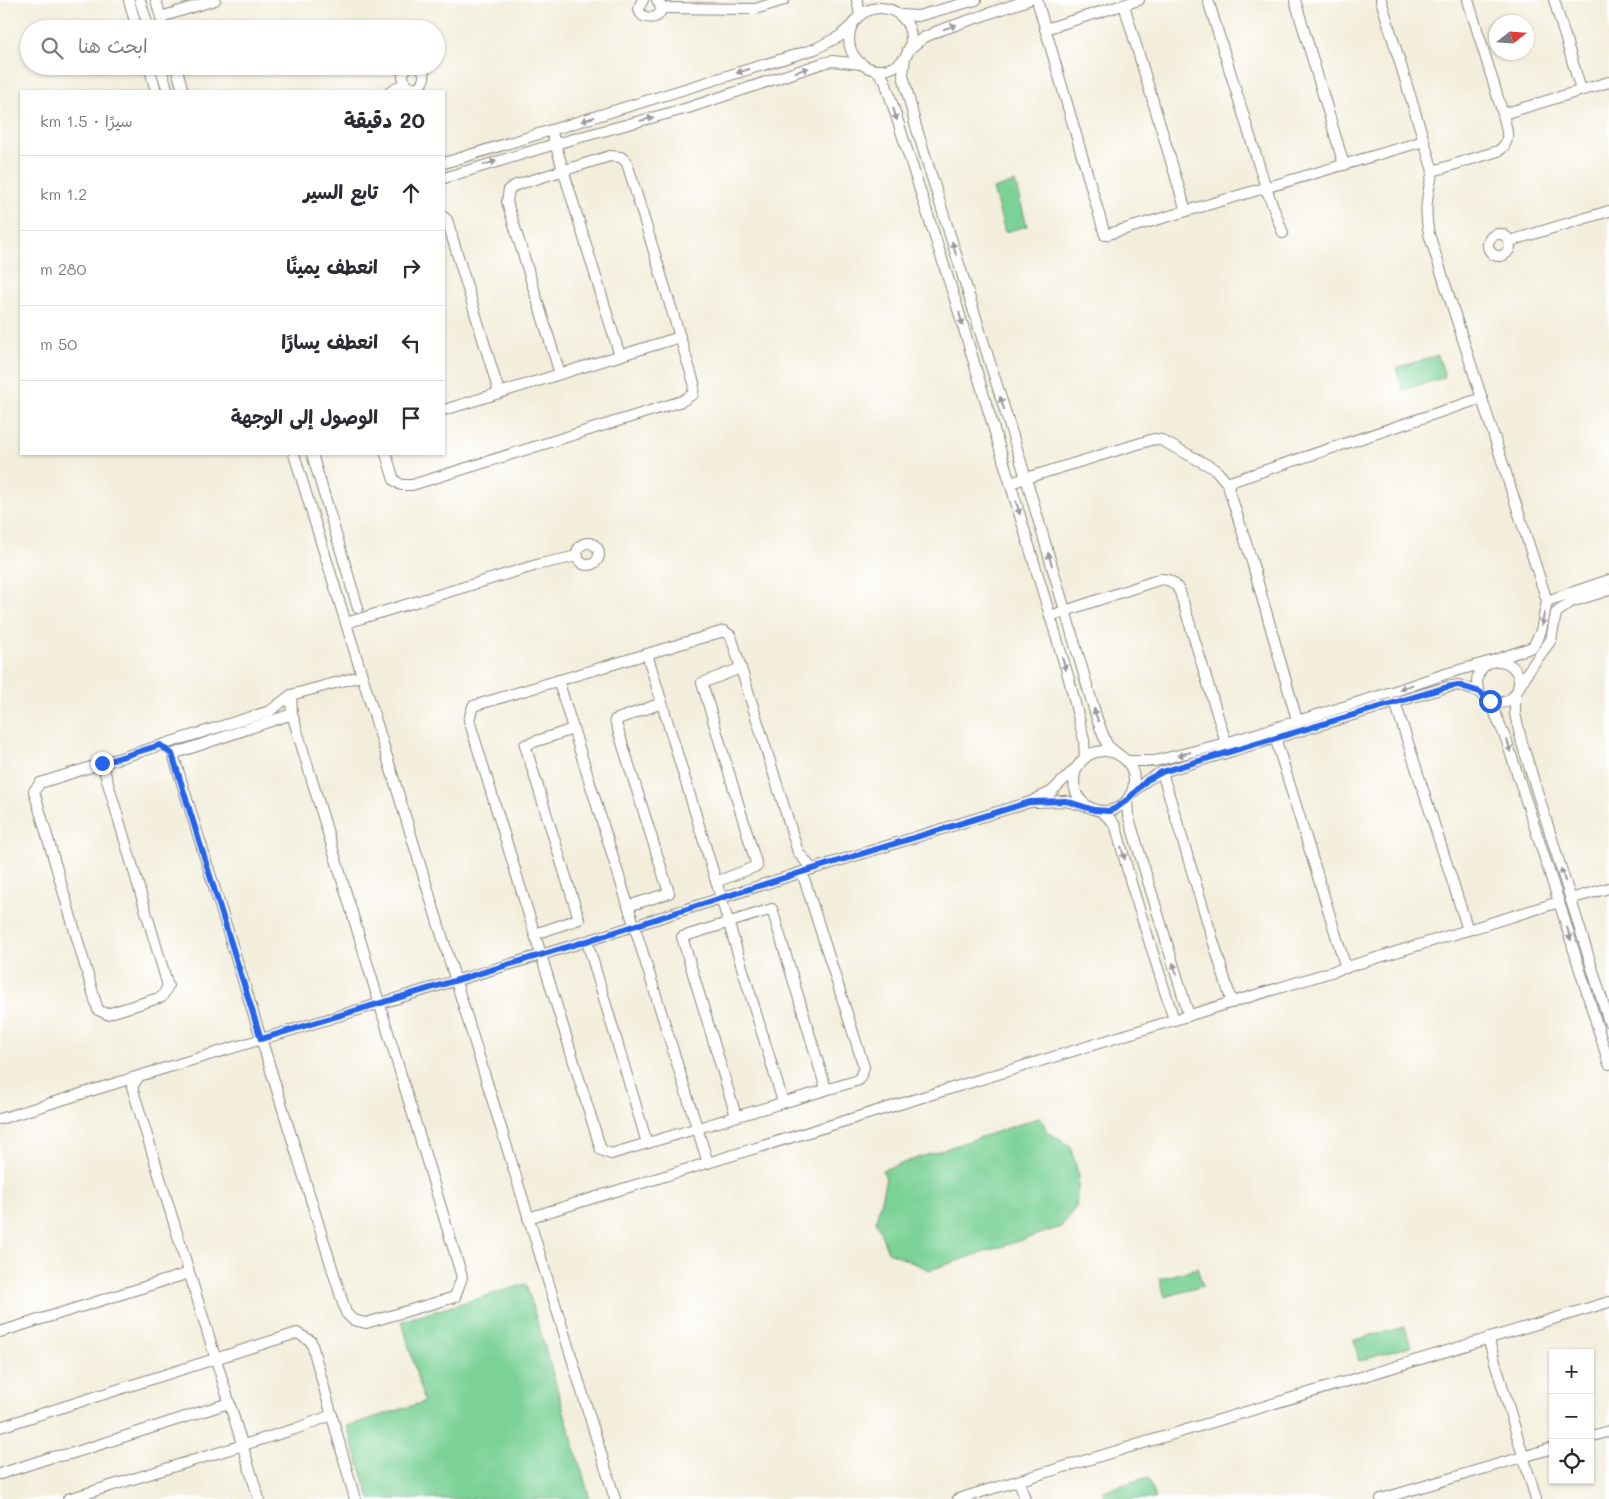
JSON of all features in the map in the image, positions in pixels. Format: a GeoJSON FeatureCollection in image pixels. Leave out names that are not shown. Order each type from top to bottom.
{"type":"FeatureCollection","features":[{"type":"Feature","properties":{"kind":"street"},"geometry":{"type":"LineString","coordinates":[[129,0],[135,20]]}},
{"type":"Feature","properties":{"kind":"street"},"geometry":{"type":"LineString","coordinates":[[140,0],[146,20]]}},
{"type":"Feature","properties":{"kind":"street"},"geometry":{"type":"LineString","coordinates":[[156,0],[162,20]]}},
{"type":"Feature","properties":{"kind":"street"},"geometry":{"type":"LineString","coordinates":[[161,17],[215,0]]}},
{"type":"Feature","properties":{"kind":"street"},"geometry":{"type":"LineString","coordinates":[[643,0],[640,4],[640,11],[647,18],[657,16],[659,4],[755,9],[784,0]]}},
{"type":"Feature","properties":{"kind":"street"},"geometry":{"type":"LineString","coordinates":[[857,0],[860,14]]}},
{"type":"Feature","properties":{"kind":"street"},"geometry":{"type":"LineString","coordinates":[[900,15],[918,16],[976,0]]}},
{"type":"Feature","properties":{"kind":"street"},"geometry":{"type":"LineString","coordinates":[[877,70],[893,67],[923,38],[938,31],[1028,0]]}},
{"type":"Feature","properties":{"kind":"street"},"geometry":{"type":"LineString","coordinates":[[1037,0],[1105,235],[1424,141]]}},
{"type":"Feature","properties":{"kind":"street"},"geometry":{"type":"LineString","coordinates":[[1045,29],[1139,0]]}},
{"type":"Feature","properties":{"kind":"street"},"geometry":{"type":"LineString","coordinates":[[1208,0],[1266,188],[1283,233]]}},
{"type":"Feature","properties":{"kind":"street"},"geometry":{"type":"LineString","coordinates":[[1295,0],[1344,165]]}},
{"type":"Feature","properties":{"kind":"street"},"geometry":{"type":"LineString","coordinates":[[0,1119],[542,955],[1030,802],[1051,792],[1085,758],[1093,753],[1111,752],[1123,759],[1155,761],[1226,743],[1533,647],[1541,632],[1547,602],[1429,234],[1425,218],[1433,171],[1381,0]]}},
{"type":"Feature","properties":{"kind":"street"},"geometry":{"type":"LineString","coordinates":[[1433,171],[1498,151],[1504,148],[1508,138],[1503,114],[1468,0]]}},
{"type":"Feature","properties":{"kind":"street"},"geometry":{"type":"LineString","coordinates":[[1554,0],[1582,90]]}},
{"type":"Feature","properties":{"kind":"street"},"geometry":{"type":"LineString","coordinates":[[445,163],[815,49],[840,36],[860,14],[880,4],[900,15],[910,31],[911,41],[903,75],[916,122],[1026,478],[1097,718],[1107,745],[1123,759],[1131,769],[1134,778],[1129,798],[1128,815],[1189,1016]]}},
{"type":"Feature","properties":{"kind":"street"},"geometry":{"type":"LineString","coordinates":[[1124,5],[1186,211]]}},
{"type":"Feature","properties":{"kind":"street"},"geometry":{"type":"LineString","coordinates":[[851,26],[848,36],[850,47],[854,56],[862,64]]}},
{"type":"Feature","properties":{"kind":"street"},"geometry":{"type":"LineString","coordinates":[[445,178],[555,144],[688,108],[823,63],[862,64],[877,70],[885,81],[957,306],[1050,616],[1082,731],[1085,758]]}},
{"type":"Feature","properties":{"kind":"street"},"geometry":{"type":"LineString","coordinates":[[152,75],[156,90]]}},
{"type":"Feature","properties":{"kind":"street"},"geometry":{"type":"LineString","coordinates":[[163,75],[168,90]]}},
{"type":"Feature","properties":{"kind":"street"},"geometry":{"type":"LineString","coordinates":[[179,75],[183,90]]}},
{"type":"Feature","properties":{"kind":"street"},"geometry":{"type":"LineString","coordinates":[[402,75],[404,83],[413,88],[423,83],[424,75]]}},
{"type":"Feature","properties":{"kind":"street"},"geometry":{"type":"LineString","coordinates":[[1503,114],[1609,82]]}},
{"type":"Feature","properties":{"kind":"street"},"geometry":{"type":"LineString","coordinates":[[393,90],[404,83]]}},
{"type":"Feature","properties":{"kind":"street"},"geometry":{"type":"LineString","coordinates":[[551,130],[620,356]]}},
{"type":"Feature","properties":{"kind":"street"},"geometry":{"type":"LineString","coordinates":[[386,455],[394,480],[401,486],[412,484],[682,401],[693,394],[694,383],[627,163],[621,157],[610,156],[516,185],[509,190],[507,202],[560,374]]}},
{"type":"Feature","properties":{"kind":"street"},"geometry":{"type":"LineString","coordinates":[[1510,242],[1609,211]]}},
{"type":"Feature","properties":{"kind":"street"},"geometry":{"type":"LineString","coordinates":[[445,218],[499,392]]}},
{"type":"Feature","properties":{"kind":"street"},"geometry":{"type":"LineString","coordinates":[[445,410],[680,337]]}},
{"type":"Feature","properties":{"kind":"street"},"geometry":{"type":"LineString","coordinates":[[1227,483],[1482,398]]}},
{"type":"Feature","properties":{"kind":"street"},"geometry":{"type":"LineString","coordinates":[[1010,483],[1154,439],[1161,440],[1215,470],[1227,483],[1254,569],[1297,720]]}},
{"type":"Feature","properties":{"kind":"street"},"geometry":{"type":"LineString","coordinates":[[294,455],[614,1499]]}},
{"type":"Feature","properties":{"kind":"street"},"geometry":{"type":"LineString","coordinates":[[312,455],[358,608]]}},
{"type":"Feature","properties":{"kind":"street"},"geometry":{"type":"LineString","coordinates":[[346,623],[540,564],[578,556]]}},
{"type":"Feature","properties":{"kind":"street"},"geometry":{"type":"LineString","coordinates":[[1050,616],[1161,579],[1170,580],[1176,584],[1226,743]]}},
{"type":"Feature","properties":{"kind":"street"},"geometry":{"type":"LineString","coordinates":[[1547,602],[1609,580]]}},
{"type":"Feature","properties":{"kind":"street"},"geometry":{"type":"LineString","coordinates":[[1609,590],[1571,602],[1556,614],[1552,640],[1529,670],[1517,692],[1504,702],[1496,703],[1490,701],[1480,692],[1477,686],[1478,674],[1486,664],[1492,661],[1498,660],[1511,664],[1518,675],[1517,692],[1514,714],[1609,1022]]}},
{"type":"Feature","properties":{"kind":"street"},"geometry":{"type":"LineString","coordinates":[[724,630],[731,636],[864,1067],[859,1080],[611,1154],[601,1150],[469,720],[473,706],[647,654],[724,630]]}},
{"type":"Feature","properties":{"kind":"street"},"geometry":{"type":"LineString","coordinates":[[647,654],[783,1102]]}},
{"type":"Feature","properties":{"kind":"street"},"geometry":{"type":"LineString","coordinates":[[716,882],[757,866],[702,683],[741,668]]}},
{"type":"Feature","properties":{"kind":"street"},"geometry":{"type":"LineString","coordinates":[[102,763],[168,986],[162,997],[107,1014],[98,1010],[34,791],[40,783],[102,763],[270,711],[291,695],[361,676]]}},
{"type":"Feature","properties":{"kind":"street"},"geometry":{"type":"LineString","coordinates":[[558,680],[708,1163]]}},
{"type":"Feature","properties":{"kind":"street"},"geometry":{"type":"LineString","coordinates":[[1101,811],[1116,808],[1147,780],[1162,772],[1447,687],[1458,685],[1480,692]]}},
{"type":"Feature","properties":{"kind":"street"},"geometry":{"type":"LineString","coordinates":[[160,745],[172,754],[346,1313],[353,1320],[366,1323],[455,1297],[462,1277],[292,714],[291,695]]}},
{"type":"Feature","properties":{"kind":"street"},"geometry":{"type":"LineString","coordinates":[[1490,701],[1506,739],[1560,902],[1609,1064]]}},
{"type":"Feature","properties":{"kind":"street"},"geometry":{"type":"LineString","coordinates":[[1395,702],[1468,930]]}},
{"type":"Feature","properties":{"kind":"street"},"geometry":{"type":"LineString","coordinates":[[628,906],[669,893],[615,720],[662,703]]}},
{"type":"Feature","properties":{"kind":"street"},"geometry":{"type":"LineString","coordinates":[[172,754],[292,714]]}},
{"type":"Feature","properties":{"kind":"street"},"geometry":{"type":"LineString","coordinates":[[535,934],[579,919],[525,745],[573,729]]}},
{"type":"Feature","properties":{"kind":"street"},"geometry":{"type":"LineString","coordinates":[[1275,737],[1346,968]]}},
{"type":"Feature","properties":{"kind":"street"},"geometry":{"type":"LineString","coordinates":[[1078,767],[1074,776],[1076,793],[1088,807]]}},
{"type":"Feature","properties":{"kind":"street"},"geometry":{"type":"LineString","coordinates":[[1162,772],[1232,1003]]}},
{"type":"Feature","properties":{"kind":"street"},"geometry":{"type":"LineString","coordinates":[[1030,802],[1066,801],[1088,807],[1101,811],[1116,827],[1174,1020]]}},
{"type":"Feature","properties":{"kind":"street"},"geometry":{"type":"LineString","coordinates":[[798,852],[803,872]]}},
{"type":"Feature","properties":{"kind":"street"},"geometry":{"type":"LineString","coordinates":[[1570,899],[1609,888]]}},
{"type":"Feature","properties":{"kind":"street"},"geometry":{"type":"LineString","coordinates":[[528,1218],[1560,902]]}},
{"type":"Feature","properties":{"kind":"street"},"geometry":{"type":"LineString","coordinates":[[736,1116],[682,937],[772,909],[826,1089]]}},
{"type":"Feature","properties":{"kind":"street"},"geometry":{"type":"LineString","coordinates":[[587,941],[647,1143]]}},
{"type":"Feature","properties":{"kind":"street"},"geometry":{"type":"LineString","coordinates":[[139,1076],[132,1087],[259,1499]]}},
{"type":"Feature","properties":{"kind":"street"},"geometry":{"type":"LineString","coordinates":[[0,1332],[189,1273]]}},
{"type":"Feature","properties":{"kind":"street"},"geometry":{"type":"LineString","coordinates":[[958,1499],[1609,1302]]}},
{"type":"Feature","properties":{"kind":"street"},"geometry":{"type":"LineString","coordinates":[[0,1428],[297,1334],[311,1341],[355,1499]]}},
{"type":"Feature","properties":{"kind":"street"},"geometry":{"type":"LineString","coordinates":[[1488,1338],[1536,1499]]}},
{"type":"Feature","properties":{"kind":"street"},"geometry":{"type":"LineString","coordinates":[[0,1474],[52,1457],[70,1454],[229,1402]]}},
{"type":"Feature","properties":{"kind":"street"},"geometry":{"type":"LineString","coordinates":[[68,1499],[242,1444],[295,1430],[332,1416]]}},
{"type":"Feature","properties":{"kind":"street"},"geometry":{"type":"LineString","coordinates":[[1594,1436],[1609,1431]]}},
{"type":"Feature","properties":{"kind":"street"},"geometry":{"type":"LineString","coordinates":[[1381,1499],[1549,1449]]}},
{"type":"Feature","properties":{"kind":"street"},"geometry":{"type":"LineString","coordinates":[[1019,1481],[1025,1499]]}},
{"type":"Feature","properties":{"kind":"green space"},"geometry":{"type":"Polygon","coordinates":[[[1015,182],[1027,226],[1005,232],[993,189],[1015,182]]]}},
{"type":"Feature","properties":{"kind":"green space"},"geometry":{"type":"Polygon","coordinates":[[[1438,355],[1445,377],[1403,390],[1396,368],[1438,355]]]}},
{"type":"Feature","properties":{"kind":"green space"},"geometry":{"type":"Polygon","coordinates":[[[1041,1117],[1047,1132],[1070,1146],[1079,1176],[1076,1207],[1061,1227],[930,1270],[888,1252],[876,1221],[886,1178],[882,1170],[1041,1117]]]}},
{"type":"Feature","properties":{"kind":"green space"},"geometry":{"type":"Polygon","coordinates":[[[1197,1268],[1203,1286],[1165,1297],[1160,1279],[1197,1268]]]}},
{"type":"Feature","properties":{"kind":"green space"},"geometry":{"type":"Polygon","coordinates":[[[526,1284],[590,1499],[370,1499],[347,1426],[424,1402],[402,1321],[526,1284]]]}},
{"type":"Feature","properties":{"kind":"green space"},"geometry":{"type":"Polygon","coordinates":[[[1405,1327],[1411,1346],[1359,1361],[1354,1340],[1405,1327]]]}},
{"type":"Feature","properties":{"kind":"green space"},"geometry":{"type":"Polygon","coordinates":[[[1148,1477],[1155,1499],[1105,1499],[1103,1491],[1148,1477]]]}},
{"type":"Feature","properties":{"kind":"route"},"geometry":{"type":"LineString","coordinates":[[102,763],[160,745],[172,754],[261,1039],[542,955],[1030,802],[1066,801],[1094,810],[1109,811],[1127,800],[1147,780],[1162,772],[1287,733],[1447,687],[1458,685],[1480,692],[1490,701]]}}]}
